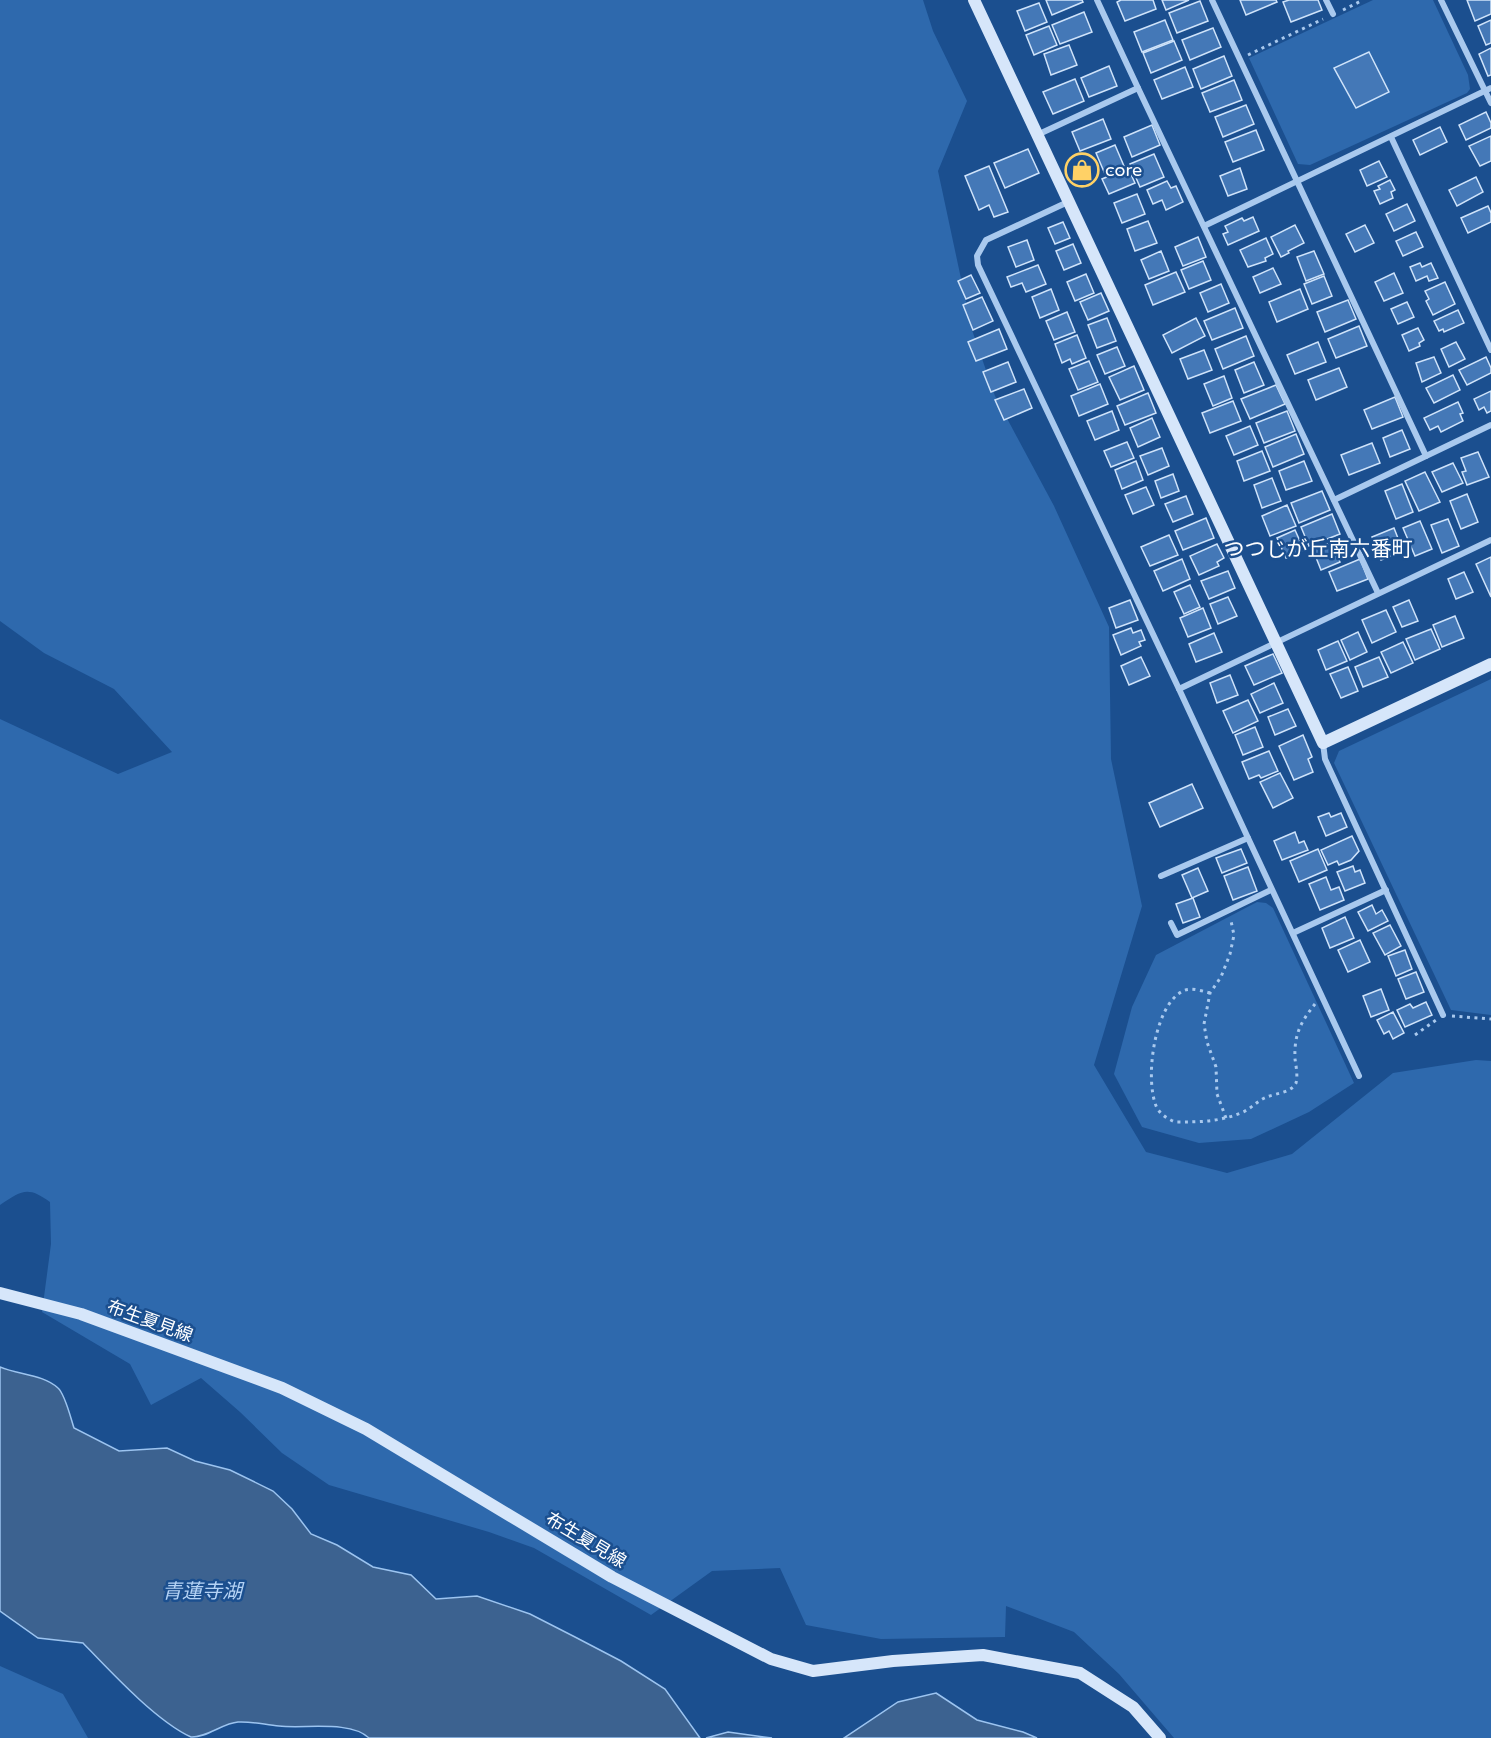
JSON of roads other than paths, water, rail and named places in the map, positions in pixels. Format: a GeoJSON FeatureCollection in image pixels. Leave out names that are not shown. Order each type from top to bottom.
{"type":"FeatureCollection","features":[{"type":"Feature","properties":{"kind":"main road"},"geometry":{"type":"LineString","coordinates":[[974,0],[1323,743],[1491,664]]}},
{"type":"Feature","properties":{"kind":"main road","name":"布生夏見線"},"geometry":{"type":"LineString","coordinates":[[0,1293],[81,1314],[282,1388],[366,1429],[612,1577],[771,1659],[813,1671],[893,1661],[984,1655],[1080,1673],[1133,1707],[1160,1738]]}},
{"type":"Feature","properties":{"kind":"street"},"geometry":{"type":"LineString","coordinates":[[1097,0],[1378,593]]}},
{"type":"Feature","properties":{"kind":"street"},"geometry":{"type":"LineString","coordinates":[[1212,0],[1426,456]]}},
{"type":"Feature","properties":{"kind":"street"},"geometry":{"type":"LineString","coordinates":[[1326,0],[1333,14]]}},
{"type":"Feature","properties":{"kind":"street"},"geometry":{"type":"LineString","coordinates":[[1441,0],[1488,90],[1491,103]]}},
{"type":"Feature","properties":{"kind":"street"},"geometry":{"type":"LineString","coordinates":[[1037,135],[1138,88]]}},
{"type":"Feature","properties":{"kind":"street"},"geometry":{"type":"LineString","coordinates":[[1204,226],[1488,90]]}},
{"type":"Feature","properties":{"kind":"street"},"geometry":{"type":"LineString","coordinates":[[1391,137],[1491,350]]}},
{"type":"Feature","properties":{"kind":"street"},"geometry":{"type":"LineString","coordinates":[[1070,201],[986,240],[977,256],[978,265],[1179,688],[1359,1076]]}},
{"type":"Feature","properties":{"kind":"street"},"geometry":{"type":"LineString","coordinates":[[1334,500],[1491,425]]}},
{"type":"Feature","properties":{"kind":"street"},"geometry":{"type":"LineString","coordinates":[[1179,688],[1491,540]]}},
{"type":"Feature","properties":{"kind":"street"},"geometry":{"type":"LineString","coordinates":[[1323,743],[1325,759],[1443,1015]]}},
{"type":"Feature","properties":{"kind":"street"},"geometry":{"type":"LineString","coordinates":[[1161,876],[1248,838]]}},
{"type":"Feature","properties":{"kind":"street"},"geometry":{"type":"LineString","coordinates":[[1171,923],[1177,935],[1271,890]]}},
{"type":"Feature","properties":{"kind":"street"},"geometry":{"type":"LineString","coordinates":[[1293,933],[1386,890]]}},
{"type":"Feature","properties":{"kind":"water","name":"青蓮寺湖"},"geometry":{"type":"Polygon","coordinates":[[[0,1367],[52,1383],[63,1396],[74,1428],[119,1451],[167,1448],[195,1461],[230,1470],[273,1491],[292,1509],[311,1534],[337,1545],[373,1567],[411,1575],[436,1599],[477,1596],[530,1614],[621,1661],[665,1689],[700,1738],[369,1738],[361,1732],[339,1727],[289,1727],[243,1722],[232,1723],[197,1737],[191,1737],[177,1730],[149,1708],[83,1643],[38,1638],[0,1611],[0,1367]]]}},
{"type":"Feature","properties":{"kind":"water"},"geometry":{"type":"Polygon","coordinates":[[[936,1693],[977,1720],[1037,1738],[844,1738],[898,1702],[936,1693]]]}},
{"type":"Feature","properties":{"kind":"water"},"geometry":{"type":"Polygon","coordinates":[[[728,1732],[772,1738],[706,1738],[728,1732]]]}},
{"type":"Feature","properties":{"kind":"place","name":"core"},"geometry":{"type":"Point","coordinates":[1082,170]}},
{"type":"Feature","properties":{"kind":"district","name":"つつじが丘南六番町"},"geometry":{"type":"Point","coordinates":[1318,549]}}]}
